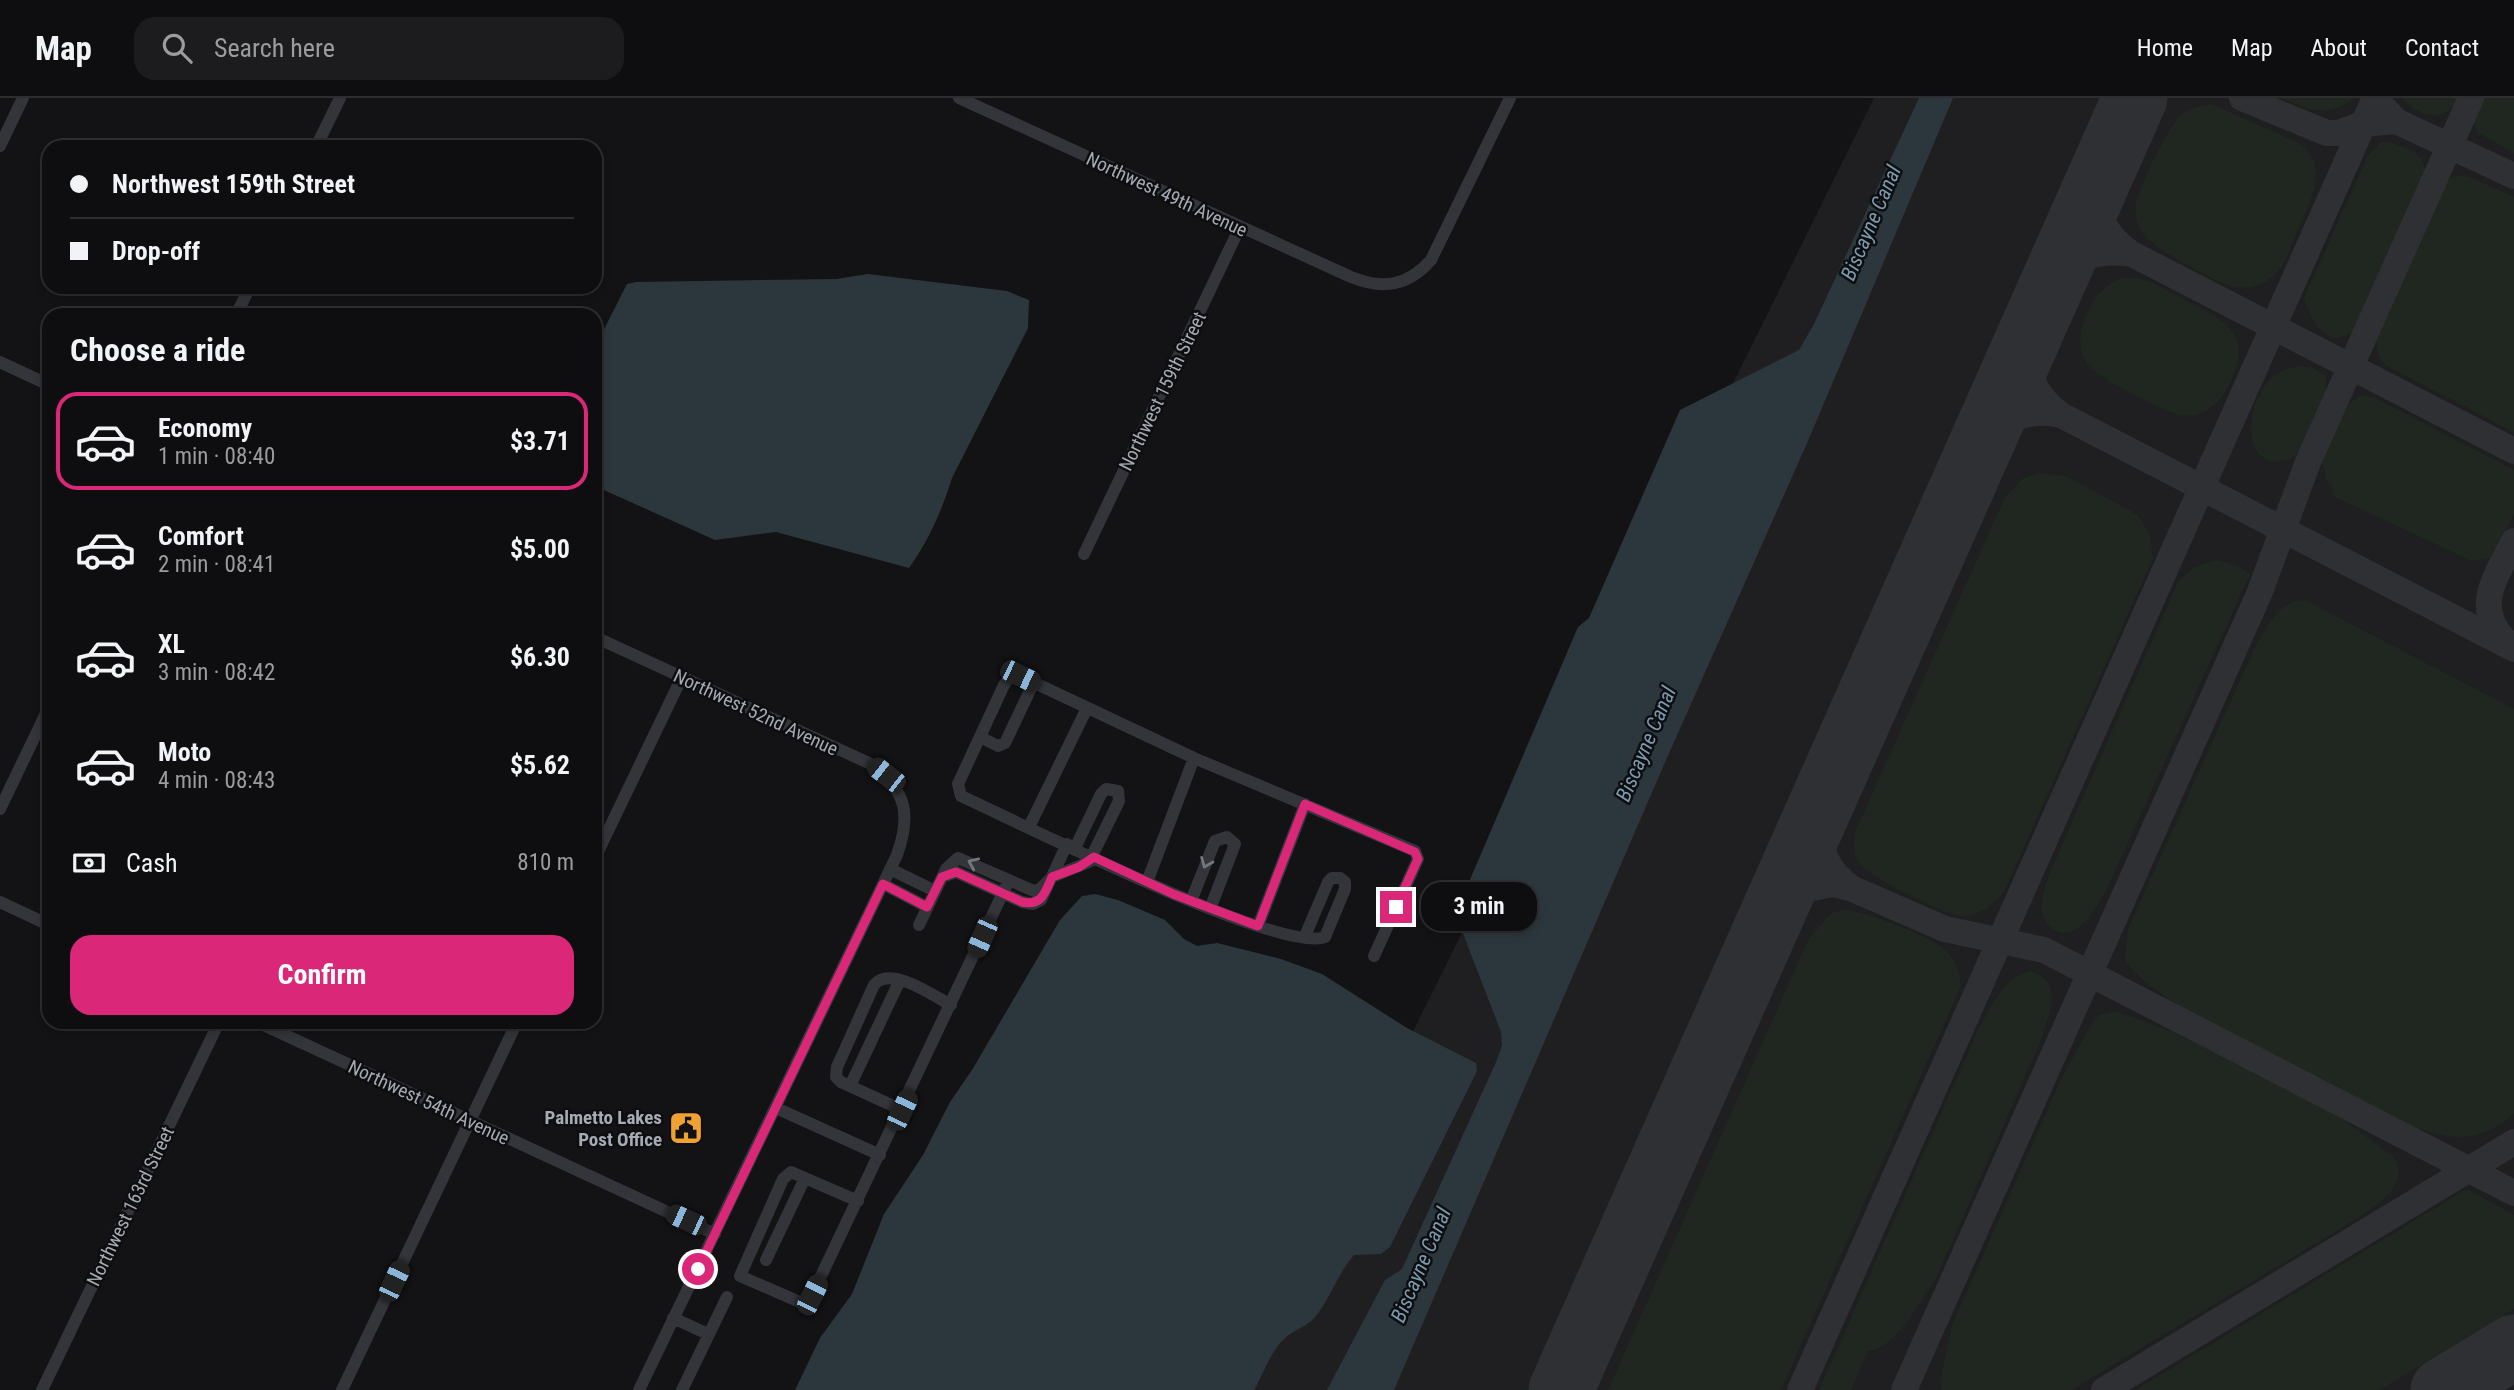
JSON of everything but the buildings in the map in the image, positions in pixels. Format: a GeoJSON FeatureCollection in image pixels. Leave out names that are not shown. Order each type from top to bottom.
{"type":"FeatureCollection","features":[{"type":"Feature","properties":{"kind":"street"},"geometry":{"type":"LineString","coordinates":[[0,146],[23,98]]}},
{"type":"Feature","properties":{"kind":"street"},"geometry":{"type":"LineString","coordinates":[[319,140],[340,98]]}},
{"type":"Feature","properties":{"kind":"street","name":"Northwest 49th Avenue"},"geometry":{"type":"LineString","coordinates":[[959,98],[1351,277],[1377,285],[1395,285],[1409,280],[1432,260],[1510,98]]}},
{"type":"Feature","properties":{"kind":"street","name":"Northwest 159th Street"},"geometry":{"type":"LineString","coordinates":[[1084,554],[1240,227]]}},
{"type":"Feature","properties":{"kind":"street"},"geometry":{"type":"LineString","coordinates":[[0,362],[42,382]]}},
{"type":"Feature","properties":{"kind":"street","name":"Northwest 52nd Avenue"},"geometry":{"type":"LineString","coordinates":[[602,640],[873,765],[891,782],[903,802],[906,817],[904,834],[890,869]]}},
{"type":"Feature","properties":{"kind":"street"},"geometry":{"type":"LineString","coordinates":[[1305,936],[1328,882],[1332,878],[1340,878],[1345,882],[1345,889],[1325,937],[1320,939],[1305,936],[1258,926],[1209,909],[1147,882],[961,796],[958,784],[1010,677],[1020,676],[1034,682],[1194,758],[1415,852],[1418,859],[1374,956]]}},
{"type":"Feature","properties":{"kind":"street"},"geometry":{"type":"LineString","coordinates":[[602,843],[682,677]]}},
{"type":"Feature","properties":{"kind":"street"},"geometry":{"type":"LineString","coordinates":[[980,737],[998,746],[1005,743],[1034,682]]}},
{"type":"Feature","properties":{"kind":"street"},"geometry":{"type":"LineString","coordinates":[[1029,827],[1087,708]]}},
{"type":"Feature","properties":{"kind":"street"},"geometry":{"type":"LineString","coordinates":[[0,809],[42,722]]}},
{"type":"Feature","properties":{"kind":"street"},"geometry":{"type":"LineString","coordinates":[[1147,882],[1194,758]]}},
{"type":"Feature","properties":{"kind":"street"},"geometry":{"type":"LineString","coordinates":[[919,925],[942,877],[951,862],[958,858],[1034,891],[1040,889],[1052,877],[1079,867],[1094,857],[1119,801],[1118,791],[1106,789],[1101,794],[1052,877],[1041,901],[1033,904],[956,872],[942,877]]}},
{"type":"Feature","properties":{"kind":"street"},"geometry":{"type":"LineString","coordinates":[[1258,926],[1305,804]]}},
{"type":"Feature","properties":{"kind":"street"},"geometry":{"type":"LineString","coordinates":[[1191,901],[1215,841],[1227,837],[1234,844],[1209,909]]}},
{"type":"Feature","properties":{"kind":"street"},"geometry":{"type":"LineString","coordinates":[[639,1390],[890,869],[934,891]]}},
{"type":"Feature","properties":{"kind":"street"},"geometry":{"type":"LineString","coordinates":[[858,1201],[791,1172],[783,1179],[740,1276],[802,1303],[812,1295],[858,1201],[902,1110],[1009,880]]}},
{"type":"Feature","properties":{"kind":"street"},"geometry":{"type":"LineString","coordinates":[[883,884],[927,907]]}},
{"type":"Feature","properties":{"kind":"street"},"geometry":{"type":"LineString","coordinates":[[0,902],[42,922]]}},
{"type":"Feature","properties":{"kind":"street"},"geometry":{"type":"LineString","coordinates":[[902,1110],[841,1082],[835,1073],[874,985],[886,977],[900,980],[951,1005]]}},
{"type":"Feature","properties":{"kind":"street"},"geometry":{"type":"LineString","coordinates":[[850,1086],[900,980]]}},
{"type":"Feature","properties":{"kind":"street","name":"Northwest 163rd Street"},"geometry":{"type":"LineString","coordinates":[[42,1390],[216,1029]]}},
{"type":"Feature","properties":{"kind":"street","name":"Northwest 54th Avenue"},"geometry":{"type":"LineString","coordinates":[[272,1029],[715,1234]]}},
{"type":"Feature","properties":{"kind":"street"},"geometry":{"type":"LineString","coordinates":[[342,1390],[514,1029]]}},
{"type":"Feature","properties":{"kind":"street"},"geometry":{"type":"LineString","coordinates":[[776,1108],[880,1155]]}},
{"type":"Feature","properties":{"kind":"street"},"geometry":{"type":"LineString","coordinates":[[766,1260],[805,1178]]}},
{"type":"Feature","properties":{"kind":"street"},"geometry":{"type":"LineString","coordinates":[[682,1390],[727,1297]]}},
{"type":"Feature","properties":{"kind":"street"},"geometry":{"type":"LineString","coordinates":[[673,1318],[708,1334]]}},
{"type":"Feature","properties":{"kind":"shaded area"},"geometry":{"type":"Polygon","coordinates":[[[1874,98],[2514,98],[2514,1390],[1236,1390],[1874,98]]]}},
{"type":"Feature","properties":{"kind":"shaded area"},"geometry":{"type":"Polygon","coordinates":[[[2281,98],[2354,98],[2336,109],[2318,110],[2281,98]]]}},
{"type":"Feature","properties":{"kind":"shaded area"},"geometry":{"type":"Polygon","coordinates":[[[2402,98],[2459,98],[2447,112],[2432,115],[2416,110],[2402,98]]]}},
{"type":"Feature","properties":{"kind":"shaded area"},"geometry":{"type":"Polygon","coordinates":[[[2483,98],[2514,98],[2514,153],[2477,132],[2473,121],[2483,98]]]}},
{"type":"Feature","properties":{"kind":"shaded area"},"geometry":{"type":"Polygon","coordinates":[[[2211,104],[2297,142],[2308,151],[2314,162],[2316,174],[2311,200],[2285,259],[2271,278],[2254,286],[2240,288],[2227,284],[2185,264],[2147,238],[2137,222],[2138,197],[2169,131],[2184,113],[2211,104]]]}},
{"type":"Feature","properties":{"kind":"shaded area"},"geometry":{"type":"Polygon","coordinates":[[[2388,142],[2418,155],[2425,173],[2354,332],[2335,339],[2315,323],[2304,298],[2368,155],[2380,143],[2388,142]]]}},
{"type":"Feature","properties":{"kind":"shaded area"},"geometry":{"type":"Polygon","coordinates":[[[2459,175],[2514,197],[2514,432],[2387,366],[2377,351],[2376,339],[2445,181],[2459,175]]]}},
{"type":"Feature","properties":{"kind":"shaded area"},"geometry":{"type":"Polygon","coordinates":[[[2123,278],[2139,279],[2161,287],[2218,318],[2235,335],[2239,346],[2239,359],[2234,374],[2225,393],[2210,408],[2192,415],[2180,415],[2116,385],[2087,364],[2080,346],[2084,320],[2101,292],[2123,278]]]}},
{"type":"Feature","properties":{"kind":"shaded area"},"geometry":{"type":"Polygon","coordinates":[[[2300,366],[2314,368],[2326,377],[2327,395],[2302,451],[2288,460],[2271,462],[2260,455],[2254,445],[2251,434],[2254,407],[2266,384],[2274,376],[2300,366]]]}},
{"type":"Feature","properties":{"kind":"shaded area"},"geometry":{"type":"Polygon","coordinates":[[[2361,395],[2375,398],[2514,470],[2514,514],[2493,558],[2472,561],[2333,496],[2333,488],[2327,482],[2322,461],[2347,405],[2361,395]]]}},
{"type":"Feature","properties":{"kind":"shaded area"},"geometry":{"type":"Polygon","coordinates":[[[2038,473],[2066,476],[2138,515],[2150,535],[2153,558],[2004,892],[1981,911],[1963,916],[1941,910],[1908,894],[1864,868],[1855,854],[1856,830],[2005,497],[2022,479],[2038,473]]]}},
{"type":"Feature","properties":{"kind":"shaded area"},"geometry":{"type":"Polygon","coordinates":[[[2216,560],[2239,566],[2250,574],[2107,889],[2086,921],[2071,932],[2062,933],[2047,923],[2042,911],[2045,888],[2060,849],[2178,582],[2194,567],[2216,560]]]}},
{"type":"Feature","properties":{"kind":"shaded area"},"geometry":{"type":"Polygon","coordinates":[[[2305,600],[2514,709],[2514,1113],[2500,1125],[2483,1133],[2464,1137],[2446,1136],[2416,1128],[2386,1114],[2189,1012],[2140,977],[2125,960],[2128,930],[2132,920],[2255,647],[2281,609],[2296,601],[2305,600]]]}},
{"type":"Feature","properties":{"kind":"shaded area"},"geometry":{"type":"Polygon","coordinates":[[[1845,910],[1896,924],[1935,943],[1953,960],[1961,986],[1781,1390],[1608,1390],[1809,938],[1832,913],[1845,910]]]}},
{"type":"Feature","properties":{"kind":"shaded area"},"geometry":{"type":"Polygon","coordinates":[[[2031,971],[2041,976],[2051,990],[2052,999],[2042,1038],[1937,1276],[1898,1333],[1878,1349],[1868,1351],[1851,1390],[1819,1390],[1978,1030],[2005,986],[2012,979],[2031,971]]]}},
{"type":"Feature","properties":{"kind":"shaded area"},"geometry":{"type":"Polygon","coordinates":[[[2115,1011],[2173,1032],[2331,1111],[2390,1154],[2398,1163],[2397,1180],[2388,1194],[2360,1217],[2071,1390],[1942,1390],[1940,1382],[1952,1325],[2063,1075],[2093,1022],[2099,1015],[2115,1011]]]}},
{"type":"Feature","properties":{"kind":"shaded area"},"geometry":{"type":"Polygon","coordinates":[[[2469,1190],[2514,1215],[2514,1309],[2379,1390],[2136,1390],[2463,1191],[2469,1190]]]}},
{"type":"Feature","properties":{"kind":"water","name":"Biscayne Canal"},"geometry":{"type":"Polygon","coordinates":[[[1919,98],[1953,98],[1808,441],[1666,760],[1394,1390],[1327,1390],[1385,1280],[1402,1269],[1502,1045],[1501,1032],[1454,910],[1466,889],[1578,627],[1589,618],[1680,410],[1799,350],[1814,324],[1919,98]]]}},
{"type":"Feature","properties":{"kind":"water"},"geometry":{"type":"Polygon","coordinates":[[[868,274],[1007,291],[1029,300],[1028,328],[952,478],[929,536],[909,568],[776,532],[715,540],[602,489],[602,333],[627,284],[836,279],[868,274]]]}},
{"type":"Feature","properties":{"kind":"water"},"geometry":{"type":"Polygon","coordinates":[[[1095,894],[1118,900],[1165,920],[1184,939],[1197,946],[1217,943],[1281,959],[1322,974],[1407,1028],[1476,1063],[1477,1071],[1390,1247],[1381,1254],[1354,1255],[1316,1316],[1285,1338],[1275,1350],[1254,1390],[795,1390],[820,1338],[852,1294],[884,1214],[923,1155],[950,1102],[972,1070],[1060,920],[1082,896],[1095,894]]]}},
{"type":"Feature","properties":{"kind":"taxiway"},"geometry":{"type":"LineString","coordinates":[[2126,119],[2141,98]]}},
{"type":"Feature","properties":{"kind":"taxiway"},"geometry":{"type":"LineString","coordinates":[[2242,98],[2327,133],[2338,133],[2363,124],[2396,121]]}},
{"type":"Feature","properties":{"kind":"taxiway"},"geometry":{"type":"LineString","coordinates":[[1800,1390],[2375,98]]}},
{"type":"Feature","properties":{"kind":"taxiway"},"geometry":{"type":"LineString","coordinates":[[1904,1390],[2259,594],[2308,462],[2471,98]]}},
{"type":"Feature","properties":{"kind":"taxiway"},"geometry":{"type":"LineString","coordinates":[[2385,109],[2396,121],[2514,176]]}},
{"type":"Feature","properties":{"kind":"taxiway"},"geometry":{"type":"LineString","coordinates":[[2104,168],[2100,206],[2105,227],[2120,245],[2132,254],[2514,451]]}},
{"type":"Feature","properties":{"kind":"taxiway"},"geometry":{"type":"LineString","coordinates":[[2055,279],[2090,256],[2132,254]]}},
{"type":"Feature","properties":{"kind":"taxiway"},"geometry":{"type":"LineString","coordinates":[[2026,343],[2028,365],[2034,384],[2038,392],[2061,415],[2514,649]]}},
{"type":"Feature","properties":{"kind":"taxiway"},"geometry":{"type":"LineString","coordinates":[[1984,439],[2002,425],[2020,416],[2039,413],[2061,415]]}},
{"type":"Feature","properties":{"kind":"taxiway"},"geometry":{"type":"LineString","coordinates":[[2510,645],[2498,632],[2491,619],[2489,607],[2494,581],[2514,541]]}},
{"type":"Feature","properties":{"kind":"taxiway"},"geometry":{"type":"LineString","coordinates":[[1817,814],[1819,837],[1825,857],[1836,874],[1853,889]]}},
{"type":"Feature","properties":{"kind":"taxiway"},"geometry":{"type":"LineString","coordinates":[[1774,910],[1802,890],[1833,884],[1853,889],[1945,929],[2044,950],[2514,1193]]}},
{"type":"Feature","properties":{"kind":"taxiway"},"geometry":{"type":"LineString","coordinates":[[2104,1390],[2514,1142]]}},
{"type":"Feature","properties":{"kind":"runway"},"geometry":{"type":"LineString","coordinates":[[1561,1390],[2135,98]]}},
{"type":"Feature","properties":{"kind":"runway"},"geometry":{"type":"LineString","coordinates":[[2443,1390],[2514,1347]]}},
{"type":"Feature","properties":{"kind":"place","name":"Palmetto Lakes Post Office"},"geometry":{"type":"Point","coordinates":[686,1128]}},
{"type":"Feature","properties":{"kind":"route"},"geometry":{"type":"LineString","coordinates":[[698,1269],[883,884],[927,907],[942,877],[956,872],[1022,902],[1033,904],[1041,901],[1052,877],[1079,867],[1094,857],[1173,894],[1258,926],[1305,804],[1415,852],[1418,859],[1396,907]]}}]}
